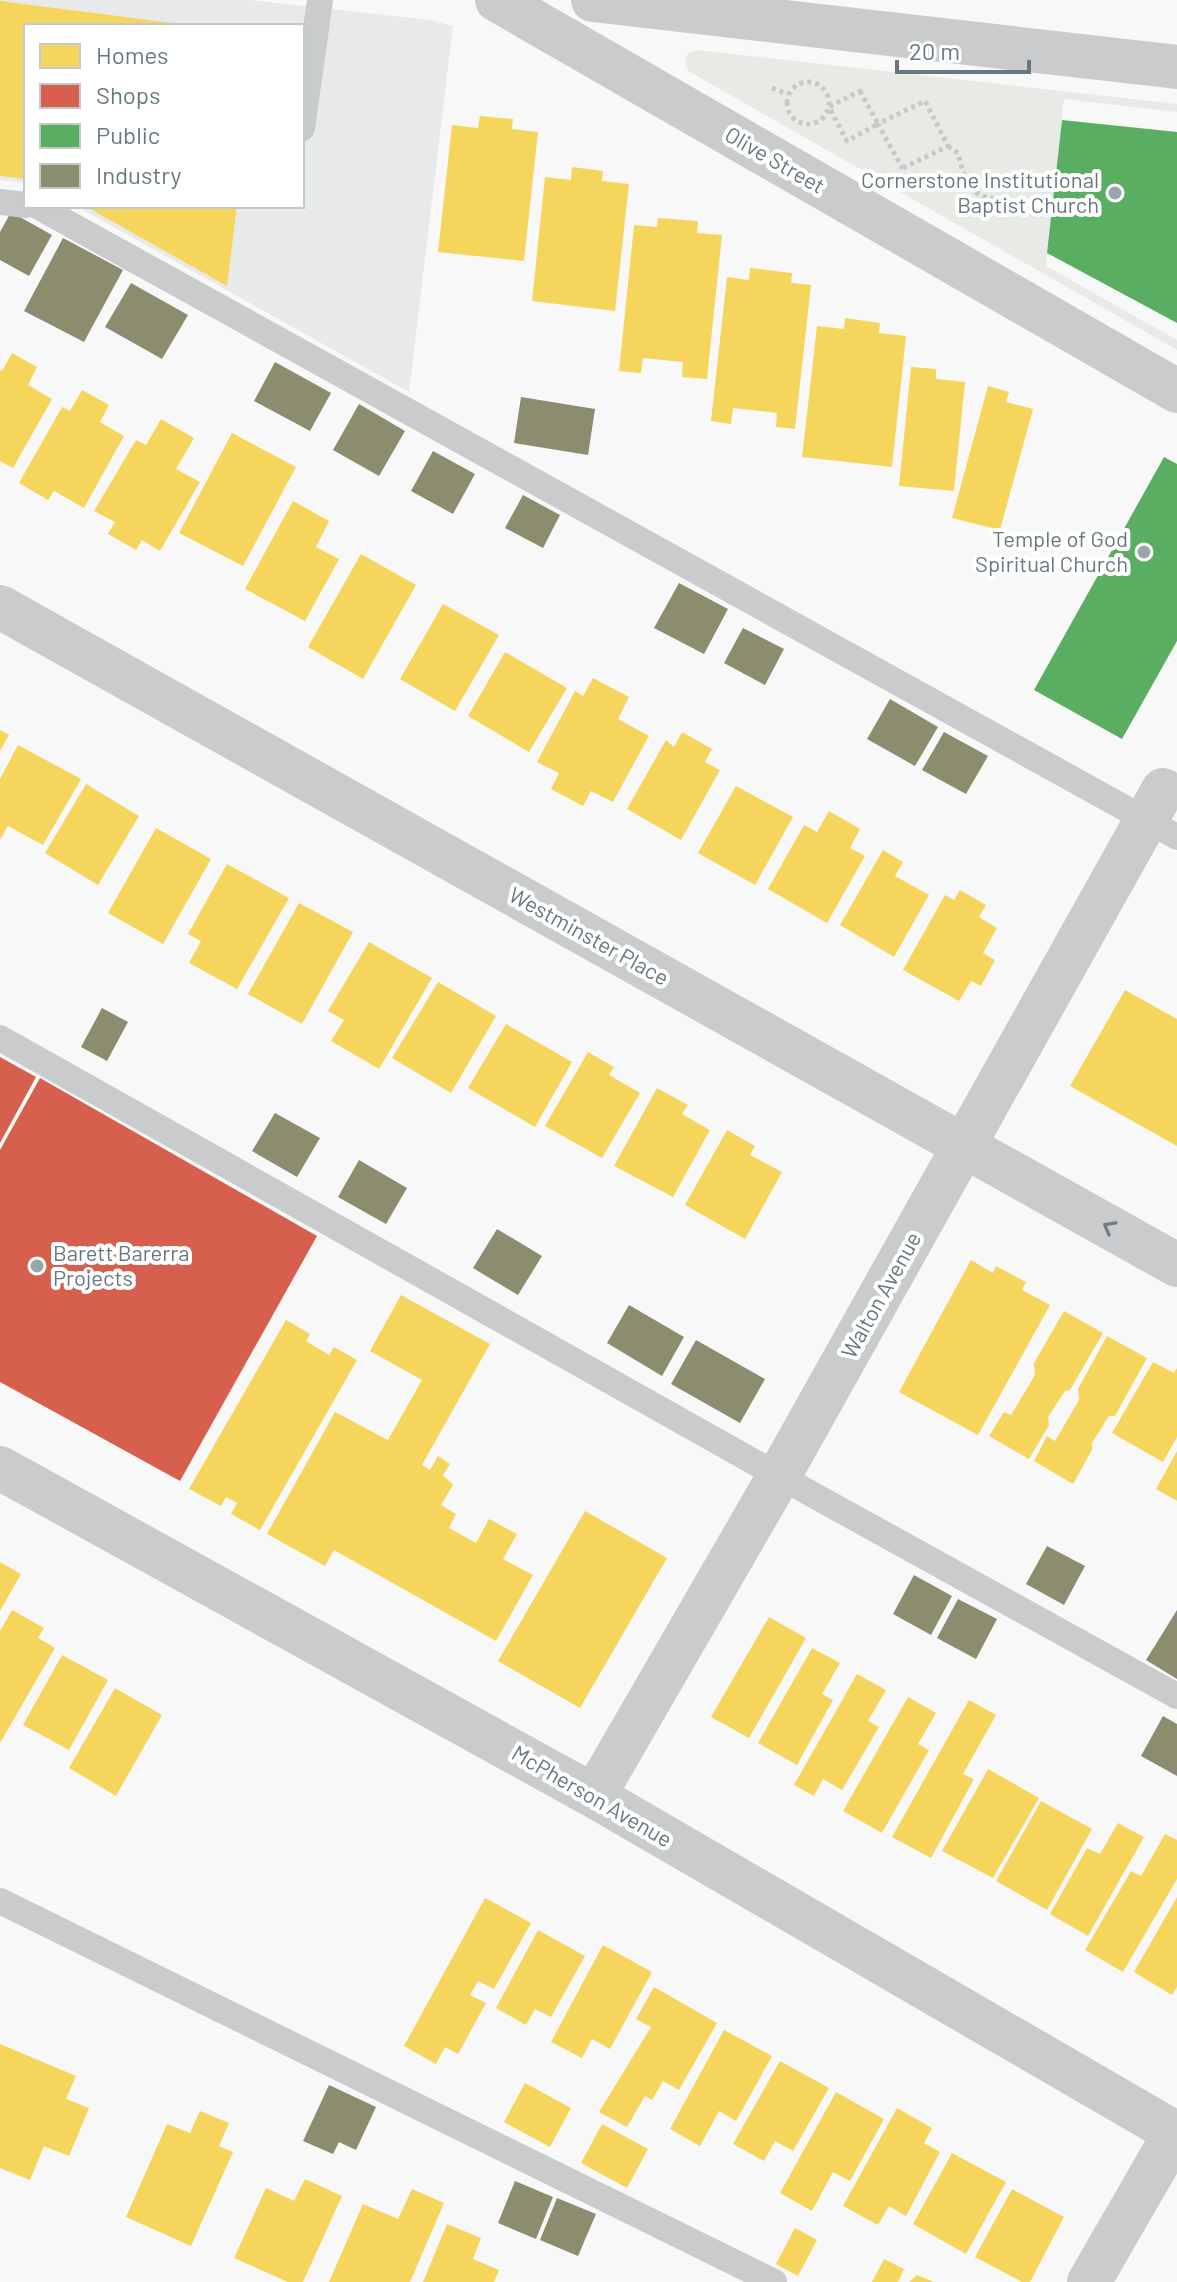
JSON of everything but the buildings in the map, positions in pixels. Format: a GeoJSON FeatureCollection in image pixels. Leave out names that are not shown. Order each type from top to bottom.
{"type":"FeatureCollection","features":[{"type":"Feature","properties":{"kind":"street","name":"Olive Street"},"geometry":{"type":"LineString","coordinates":[[497,0],[1177,391]]}},
{"type":"Feature","properties":{"kind":"street"},"geometry":{"type":"LineString","coordinates":[[593,0],[1177,67]]}},
{"type":"Feature","properties":{"kind":"street","name":"Westminster Place"},"geometry":{"type":"LineString","coordinates":[[0,607],[1177,1265]]}},
{"type":"Feature","properties":{"kind":"street","name":"Walton Avenue"},"geometry":{"type":"LineString","coordinates":[[594,1796],[965,1146],[1162,816]]}},
{"type":"Feature","properties":{"kind":"street","name":"McPherson Avenue"},"geometry":{"type":"LineString","coordinates":[[0,1468],[594,1796],[1176,2134]]}},
{"type":"Feature","properties":{"kind":"street"},"geometry":{"type":"LineString","coordinates":[[1089,2282],[1176,2134]]}},
{"type":"Feature","properties":{"kind":"lane"},"geometry":{"type":"LineString","coordinates":[[304,114],[320,0]]}},
{"type":"Feature","properties":{"kind":"lane"},"geometry":{"type":"LineString","coordinates":[[0,202],[24,205]]}},
{"type":"Feature","properties":{"kind":"lane"},"geometry":{"type":"LineString","coordinates":[[41,208],[1162,816]]}},
{"type":"Feature","properties":{"kind":"lane"},"geometry":{"type":"LineString","coordinates":[[0,1038],[1177,1696]]}},
{"type":"Feature","properties":{"kind":"lane"},"geometry":{"type":"LineString","coordinates":[[0,1901],[774,2282]]}},
{"type":"Feature","properties":{"kind":"path"},"geometry":{"type":"LineString","coordinates":[[948,146],[903,170],[878,124],[861,91],[829,107],[814,123],[800,122],[789,113],[788,94],[799,83],[812,82],[823,88],[829,107],[847,141],[878,124],[925,101],[948,146],[958,153],[966,182],[984,196],[1007,199]]}},
{"type":"Feature","properties":{"kind":"path"},"geometry":{"type":"LineString","coordinates":[[772,88],[788,94]]}},
{"type":"Feature","properties":{"kind":"shaded area"},"geometry":{"type":"Polygon","coordinates":[[[0,0],[249,0],[430,20],[453,26],[409,392],[80,208],[304,208],[304,24],[24,24],[24,183],[0,180],[0,0]]]}},
{"type":"Feature","properties":{"kind":"shaded area"},"geometry":{"type":"Polygon","coordinates":[[[697,50],[1177,104],[1177,112],[1064,99],[1046,266],[1177,340],[1177,350],[690,72],[686,59],[688,53],[697,50]]]}},
{"type":"Feature","properties":{"kind":"place","name":"Cornerstone Institutional Baptist Church"},"geometry":{"type":"Point","coordinates":[1115,193]}},
{"type":"Feature","properties":{"kind":"place","name":"Temple of God Spiritual Church"},"geometry":{"type":"Point","coordinates":[1144,552]}},
{"type":"Feature","properties":{"kind":"place","name":"Barett Barerra Projects"},"geometry":{"type":"Point","coordinates":[37,1266]}}]}
